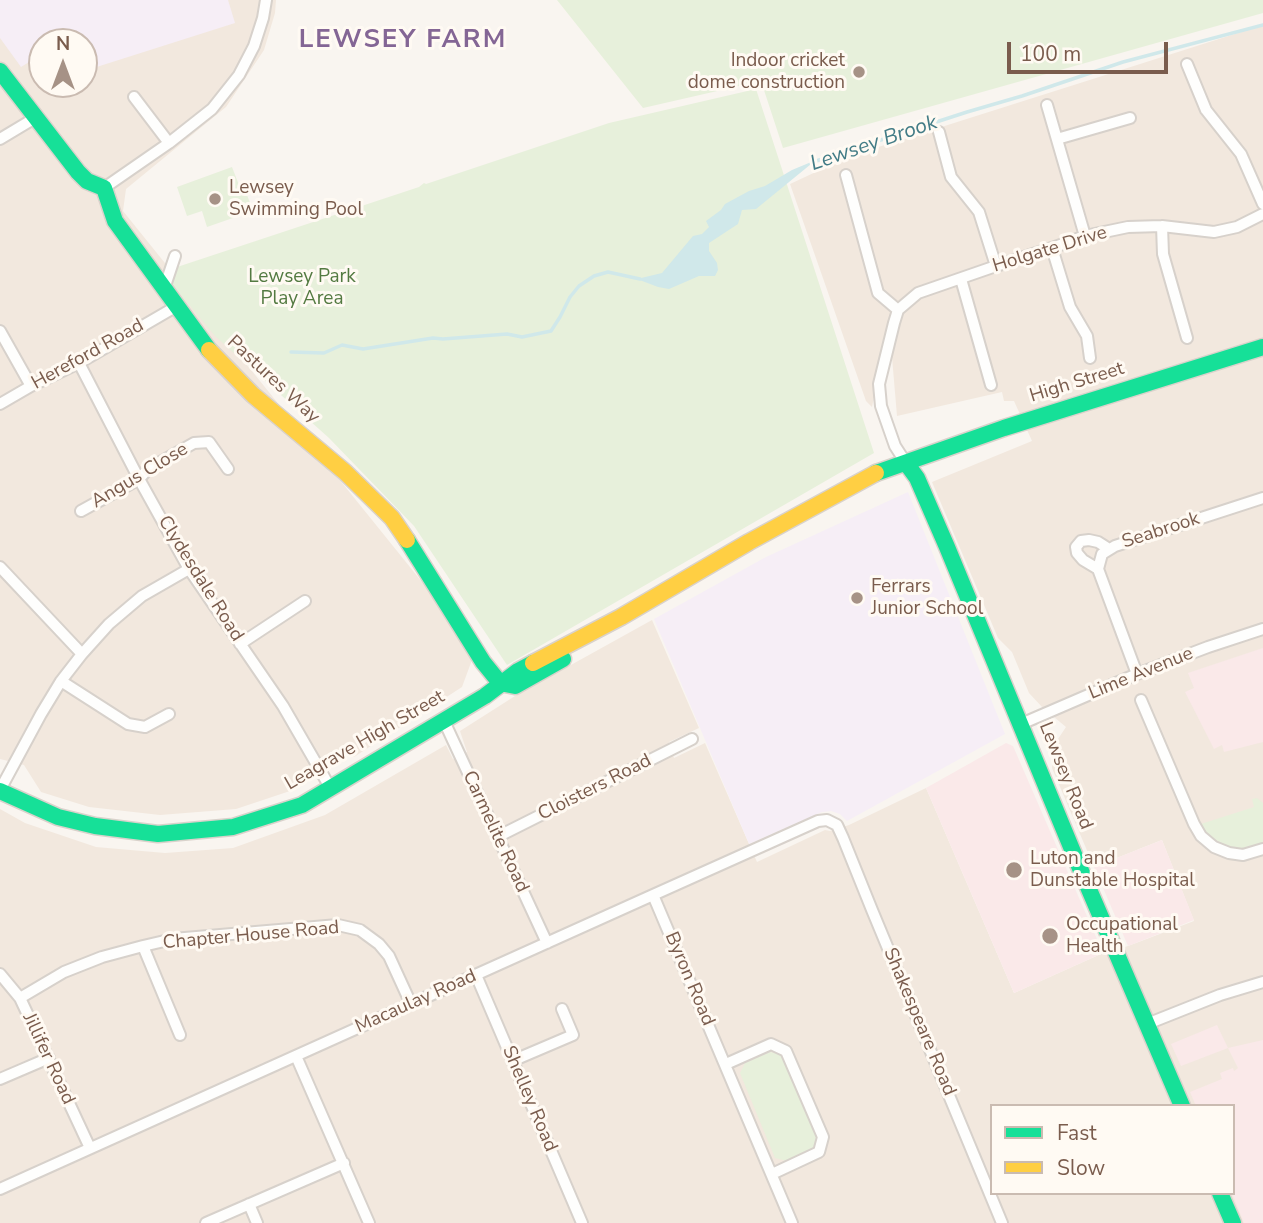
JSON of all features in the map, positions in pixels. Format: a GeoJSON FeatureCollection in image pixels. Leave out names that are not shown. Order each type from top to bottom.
{"type":"FeatureCollection","features":[{"type":"Feature","properties":{"kind":"street"},"geometry":{"type":"LineString","coordinates":[[0,71],[78,173],[87,181],[104,188],[212,109],[239,75],[254,47],[266,0]]}},
{"type":"Feature","properties":{"kind":"street"},"geometry":{"type":"LineString","coordinates":[[1187,64],[1206,110],[1241,154],[1263,204]]}},
{"type":"Feature","properties":{"kind":"street"},"geometry":{"type":"LineString","coordinates":[[134,97],[169,143]]}},
{"type":"Feature","properties":{"kind":"street"},"geometry":{"type":"LineString","coordinates":[[1047,105],[1085,236]]}},
{"type":"Feature","properties":{"kind":"street"},"geometry":{"type":"LineString","coordinates":[[0,139],[35,118]]}},
{"type":"Feature","properties":{"kind":"street"},"geometry":{"type":"LineString","coordinates":[[1057,139],[1130,118]]}},
{"type":"Feature","properties":{"kind":"street"},"geometry":{"type":"LineString","coordinates":[[939,132],[951,177],[979,212],[996,265]]}},
{"type":"Feature","properties":{"kind":"street"},"geometry":{"type":"LineString","coordinates":[[846,175],[877,293],[898,310],[879,384],[881,406],[895,446],[906,463]]}},
{"type":"Feature","properties":{"kind":"street","name":"Pastures Way"},"geometry":{"type":"LineString","coordinates":[[104,188],[115,221],[210,351],[253,395],[345,472],[391,518],[483,662],[500,684]]}},
{"type":"Feature","properties":{"kind":"street","name":"Holgate Drive"},"geometry":{"type":"LineString","coordinates":[[898,310],[918,293],[1085,236],[1128,227],[1162,226],[1214,232],[1237,227],[1263,214]]}},
{"type":"Feature","properties":{"kind":"street"},"geometry":{"type":"LineString","coordinates":[[1162,226],[1163,254],[1187,338]]}},
{"type":"Feature","properties":{"kind":"street"},"geometry":{"type":"LineString","coordinates":[[1052,248],[1070,307],[1087,336],[1090,358]]}},
{"type":"Feature","properties":{"kind":"street"},"geometry":{"type":"LineString","coordinates":[[164,289],[175,256]]}},
{"type":"Feature","properties":{"kind":"street"},"geometry":{"type":"LineString","coordinates":[[961,279],[991,385]]}},
{"type":"Feature","properties":{"kind":"street","name":"Hereford Road"},"geometry":{"type":"LineString","coordinates":[[0,404],[79,363],[177,306]]}},
{"type":"Feature","properties":{"kind":"street"},"geometry":{"type":"LineString","coordinates":[[0,331],[31,386]]}},
{"type":"Feature","properties":{"kind":"street","name":"High Street"},"geometry":{"type":"LineString","coordinates":[[906,463],[1004,428],[1263,347]]}},
{"type":"Feature","properties":{"kind":"street","name":"Clydesdale Road"},"geometry":{"type":"LineString","coordinates":[[79,363],[189,569],[283,706],[331,789]]}},
{"type":"Feature","properties":{"kind":"street","name":"Angus Close"},"geometry":{"type":"LineString","coordinates":[[81,511],[139,479],[148,469],[194,443],[209,442],[228,469]]}},
{"type":"Feature","properties":{"kind":"street","name":"Leagrave High Street"},"geometry":{"type":"LineString","coordinates":[[0,790],[58,817],[95,826],[158,834],[233,827],[302,805],[485,696],[519,671],[621,617],[760,536],[878,472],[906,463]]}},
{"type":"Feature","properties":{"kind":"street","name":"Lewsey Road"},"geometry":{"type":"LineString","coordinates":[[906,463],[926,500],[1181,1104]]}},
{"type":"Feature","properties":{"kind":"street","name":"Seabrook"},"geometry":{"type":"LineString","coordinates":[[1098,569],[1102,554],[1109,549],[1263,498]]}},
{"type":"Feature","properties":{"kind":"street"},"geometry":{"type":"LineString","coordinates":[[1109,549],[1089,540],[1081,541],[1076,547],[1083,560],[1098,569],[1137,674]]}},
{"type":"Feature","properties":{"kind":"street"},"geometry":{"type":"LineString","coordinates":[[0,567],[82,654]]}},
{"type":"Feature","properties":{"kind":"street"},"geometry":{"type":"LineString","coordinates":[[0,790],[41,714],[61,681],[82,654],[109,624],[142,596],[189,569]]}},
{"type":"Feature","properties":{"kind":"street"},"geometry":{"type":"LineString","coordinates":[[240,644],[305,601]]}},
{"type":"Feature","properties":{"kind":"street","name":"Lime Avenue"},"geometry":{"type":"LineString","coordinates":[[1021,724],[1137,674],[1263,629]]}},
{"type":"Feature","properties":{"kind":"street"},"geometry":{"type":"LineString","coordinates":[[61,681],[128,724],[145,727],[169,714]]}},
{"type":"Feature","properties":{"kind":"street"},"geometry":{"type":"LineString","coordinates":[[1141,700],[1201,836],[1214,847],[1229,853],[1243,855],[1263,849]]}},
{"type":"Feature","properties":{"kind":"street","name":"Carmelite Road"},"geometry":{"type":"LineString","coordinates":[[444,721],[547,943]]}},
{"type":"Feature","properties":{"kind":"street","name":"Cloisters Road"},"geometry":{"type":"LineString","coordinates":[[499,836],[692,739]]}},
{"type":"Feature","properties":{"kind":"street","name":"Macaulay Road"},"geometry":{"type":"LineString","coordinates":[[0,1189],[818,821],[833,822]]}},
{"type":"Feature","properties":{"kind":"street","name":"Shakespeare Road"},"geometry":{"type":"LineString","coordinates":[[833,822],[844,838],[990,1194]]}},
{"type":"Feature","properties":{"kind":"street","name":"Byron Road"},"geometry":{"type":"LineString","coordinates":[[653,895],[792,1223]]}},
{"type":"Feature","properties":{"kind":"street","name":"Chapter House Road"},"geometry":{"type":"LineString","coordinates":[[20,998],[64,972],[102,957],[173,939],[338,925],[360,930],[379,944],[389,956],[411,1004]]}},
{"type":"Feature","properties":{"kind":"street"},"geometry":{"type":"LineString","coordinates":[[143,946],[180,1035]]}},
{"type":"Feature","properties":{"kind":"street","name":"Jillifer Road"},"geometry":{"type":"LineString","coordinates":[[0,974],[20,998],[90,1148]]}},
{"type":"Feature","properties":{"kind":"street","name":"Shelley Road"},"geometry":{"type":"LineString","coordinates":[[476,975],[582,1223]]}},
{"type":"Feature","properties":{"kind":"street"},"geometry":{"type":"LineString","coordinates":[[1147,1024],[1220,995],[1263,982]]}},
{"type":"Feature","properties":{"kind":"street"},"geometry":{"type":"LineString","coordinates":[[512,1061],[573,1035],[562,1009]]}},
{"type":"Feature","properties":{"kind":"street"},"geometry":{"type":"LineString","coordinates":[[726,1064],[771,1044],[786,1051],[818,1125],[823,1137],[818,1152],[772,1174]]}},
{"type":"Feature","properties":{"kind":"street"},"geometry":{"type":"LineString","coordinates":[[296,1056],[369,1223]]}},
{"type":"Feature","properties":{"kind":"street"},"geometry":{"type":"LineString","coordinates":[[0,1079],[49,1058]]}},
{"type":"Feature","properties":{"kind":"street"},"geometry":{"type":"LineString","coordinates":[[206,1223],[344,1163]]}},
{"type":"Feature","properties":{"kind":"street","name":"Shakespeare Road"},"geometry":{"type":"LineString","coordinates":[[990,1195],[1002,1223]]}},
{"type":"Feature","properties":{"kind":"street"},"geometry":{"type":"LineString","coordinates":[[1221,1195],[1233,1223]]}},
{"type":"Feature","properties":{"kind":"street"},"geometry":{"type":"LineString","coordinates":[[249,1204],[257,1223]]}},
{"type":"Feature","properties":{"kind":"shaded area"},"geometry":{"type":"Polygon","coordinates":[[[0,0],[276,0],[264,50],[226,107],[126,189],[123,211],[476,649],[462,687],[354,757],[331,757],[310,767],[290,791],[236,809],[160,815],[89,807],[41,792],[24,765],[0,759],[0,0]]]}},
{"type":"Feature","properties":{"kind":"shaded area"},"geometry":{"type":"Polygon","coordinates":[[[0,0],[228,0],[235,23],[98,67],[98,28],[28,28],[28,63],[21,67],[0,38],[0,0]]]}},
{"type":"Feature","properties":{"kind":"shaded area"},"geometry":{"type":"Polygon","coordinates":[[[1263,25],[1263,1223],[0,1223],[0,809],[25,823],[96,847],[165,853],[233,848],[325,815],[446,745],[453,759],[467,752],[460,731],[515,696],[652,620],[699,728],[669,742],[674,758],[705,743],[757,862],[825,830],[849,825],[926,788],[1014,993],[1103,953],[1194,921],[1162,840],[1094,867],[1052,768],[1054,745],[1066,727],[1029,693],[1012,652],[998,638],[932,482],[1032,441],[1014,401],[1004,401],[1002,392],[897,416],[889,322],[872,407],[866,401],[790,184],[850,156],[1263,25]]]}},
{"type":"Feature","properties":{"kind":"shaded area"},"geometry":{"type":"Polygon","coordinates":[[[908,492],[1005,734],[847,821],[840,814],[822,812],[749,844],[654,619],[766,557],[908,492]]]}},
{"type":"Feature","properties":{"kind":"shaded area"},"geometry":{"type":"Polygon","coordinates":[[[1263,648],[1263,742],[1224,752],[1222,745],[1214,749],[1185,692],[1194,688],[1188,673],[1263,648]]]}},
{"type":"Feature","properties":{"kind":"shaded area","name":"Luton and Dunstable Hospital"},"geometry":{"type":"Polygon","coordinates":[[[1006,743],[1013,746],[1103,953],[1014,993],[926,788],[1006,743]]]}},
{"type":"Feature","properties":{"kind":"shaded area","name":"Luton and Dunstable Hospital"},"geometry":{"type":"Polygon","coordinates":[[[1162,840],[1194,920],[1128,946],[1094,867],[1162,840]]]}},
{"type":"Feature","properties":{"kind":"shaded area"},"geometry":{"type":"Polygon","coordinates":[[[1217,1025],[1228,1048],[1181,1066],[1171,1044],[1217,1025]]]}},
{"type":"Feature","properties":{"kind":"shaded area"},"geometry":{"type":"Polygon","coordinates":[[[1263,1040],[1263,1223],[1244,1223],[1233,1195],[1235,1195],[1235,1104],[1195,1104],[1190,1092],[1222,1079],[1220,1073],[1238,1068],[1228,1048],[1263,1040]]]}},
{"type":"Feature","properties":{"kind":"green space"},"geometry":{"type":"Polygon","coordinates":[[[557,0],[1263,0],[1263,13],[783,148],[761,81],[643,108],[557,0]]]}},
{"type":"Feature","properties":{"kind":"green space","name":"Lewsey Park Play Area"},"geometry":{"type":"Polygon","coordinates":[[[756,89],[874,453],[507,665],[414,526],[329,438],[215,336],[162,272],[609,123],[756,89]]]}},
{"type":"Feature","properties":{"kind":"green space","name":"Lewsey Swimming Pool"},"geometry":{"type":"Polygon","coordinates":[[[232,167],[239,185],[243,184],[253,211],[207,227],[202,211],[187,216],[177,187],[232,167]]]}},
{"type":"Feature","properties":{"kind":"green space"},"geometry":{"type":"Polygon","coordinates":[[[1257,798],[1263,803],[1263,845],[1239,851],[1207,835],[1202,828],[1201,824],[1254,807],[1252,799],[1257,798]]]}},
{"type":"Feature","properties":{"kind":"green space"},"geometry":{"type":"Polygon","coordinates":[[[770,1052],[782,1055],[817,1136],[814,1148],[787,1161],[775,1158],[740,1073],[745,1063],[770,1052]]]}},
{"type":"Feature","properties":{"kind":"water"},"geometry":{"type":"Polygon","coordinates":[[[816,160],[756,209],[742,210],[738,224],[709,243],[709,251],[717,263],[715,276],[699,276],[669,289],[637,279],[662,273],[693,236],[702,234],[709,227],[706,221],[725,204],[816,160]]]}},
{"type":"Feature","properties":{"kind":"waterway","name":"Lewsey Brook"},"geometry":{"type":"LineString","coordinates":[[813,162],[1123,62],[1263,25]]}},
{"type":"Feature","properties":{"kind":"waterway","name":"Lewsey Brook"},"geometry":{"type":"LineString","coordinates":[[291,352],[324,353],[342,345],[363,349],[433,338],[507,334],[522,337],[551,331],[570,297],[579,286],[594,276],[608,272],[640,279]]}},
{"type":"Feature","properties":{"kind":"traffic: fast"},"geometry":{"type":"LineString","coordinates":[[0,71],[78,172],[87,181],[104,188],[115,221],[209,350]]}},
{"type":"Feature","properties":{"kind":"traffic: fast"},"geometry":{"type":"LineString","coordinates":[[876,473],[1004,428],[1263,347]]}},
{"type":"Feature","properties":{"kind":"traffic: fast"},"geometry":{"type":"LineString","coordinates":[[906,463],[917,478],[947,547],[1181,1104]]}},
{"type":"Feature","properties":{"kind":"traffic: fast"},"geometry":{"type":"LineString","coordinates":[[407,540],[483,662],[500,683]]}},
{"type":"Feature","properties":{"kind":"traffic: fast"},"geometry":{"type":"LineString","coordinates":[[500,683],[515,686],[563,659]]}},
{"type":"Feature","properties":{"kind":"traffic: fast"},"geometry":{"type":"LineString","coordinates":[[0,791],[58,817],[95,826],[158,834],[233,827],[302,805],[485,696],[533,663]]}},
{"type":"Feature","properties":{"kind":"traffic: fast"},"geometry":{"type":"LineString","coordinates":[[1221,1195],[1233,1223]]}},
{"type":"Feature","properties":{"kind":"traffic: slow"},"geometry":{"type":"LineString","coordinates":[[209,350],[253,395],[345,472],[392,518],[407,540]]}},
{"type":"Feature","properties":{"kind":"traffic: slow"},"geometry":{"type":"LineString","coordinates":[[533,663],[621,617],[749,542],[876,473]]}},
{"type":"Feature","properties":{"kind":"place","name":"Indoor cricket dome construction"},"geometry":{"type":"Point","coordinates":[859,72]}},
{"type":"Feature","properties":{"kind":"place","name":"Lewsey Swimming Pool"},"geometry":{"type":"Point","coordinates":[215,199]}},
{"type":"Feature","properties":{"kind":"place","name":"Ferrars Junior School"},"geometry":{"type":"Point","coordinates":[857,598]}},
{"type":"Feature","properties":{"kind":"place","name":"Luton and Dunstable Hospital"},"geometry":{"type":"Point","coordinates":[1014,870]}},
{"type":"Feature","properties":{"kind":"place","name":"Occupational Health"},"geometry":{"type":"Point","coordinates":[1050,936]}},
{"type":"Feature","properties":{"kind":"district","name":"LEWSEY FARM"},"geometry":{"type":"Point","coordinates":[403,41]}}]}
